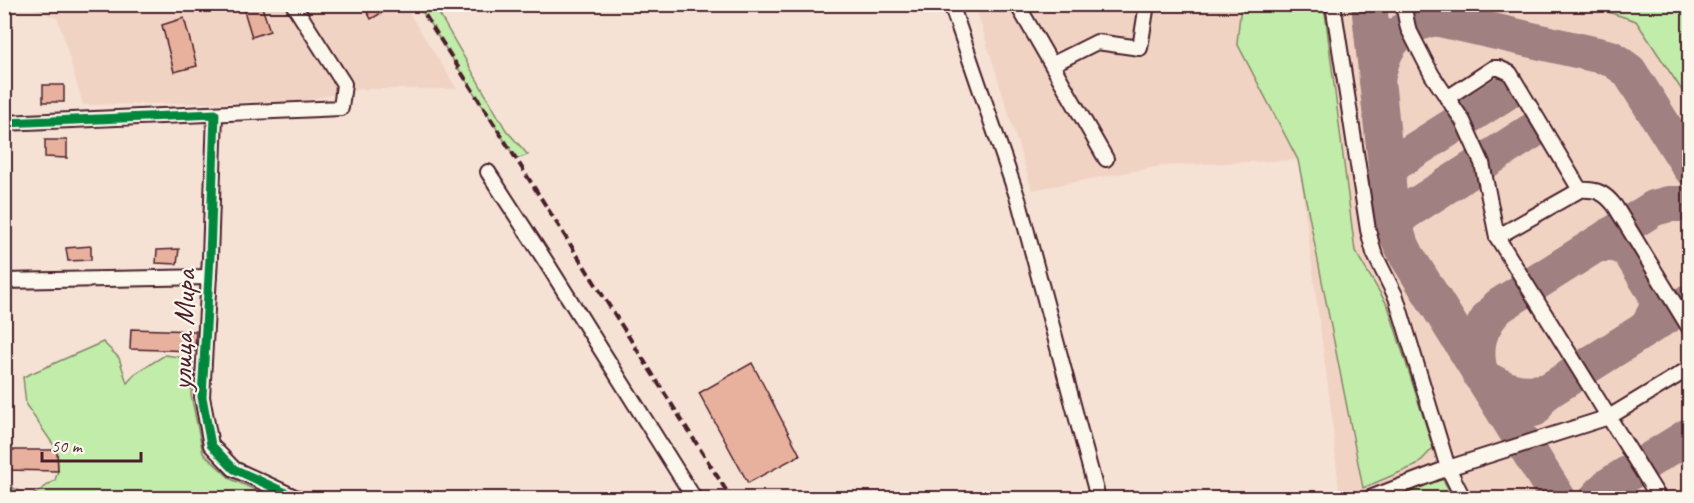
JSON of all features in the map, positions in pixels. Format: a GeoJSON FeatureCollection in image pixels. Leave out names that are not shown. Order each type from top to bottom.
{"type":"FeatureCollection","features":[{"type":"Feature","properties":{"kind":"street"},"geometry":{"type":"LineString","coordinates":[[4,123],[341,108],[344,84],[293,4]]}},
{"type":"Feature","properties":{"kind":"street"},"geometry":{"type":"LineString","coordinates":[[951,4],[1019,202],[1098,498]]}},
{"type":"Feature","properties":{"kind":"street"},"geometry":{"type":"LineString","coordinates":[[1017,4],[1106,159]]}},
{"type":"Feature","properties":{"kind":"street"},"geometry":{"type":"LineString","coordinates":[[1053,64],[1097,42],[1140,48],[1147,4]]}},
{"type":"Feature","properties":{"kind":"street"},"geometry":{"type":"LineString","coordinates":[[1333,4],[1368,230],[1374,253],[1396,297],[1448,468],[1463,498]]}},
{"type":"Feature","properties":{"kind":"street"},"geometry":{"type":"LineString","coordinates":[[1402,4],[1408,28],[1432,75],[1463,121],[1482,163],[1497,237],[1659,498]]}},
{"type":"Feature","properties":{"kind":"street"},"geometry":{"type":"LineString","coordinates":[[1447,98],[1493,68],[1505,70],[1510,74],[1580,190]]}},
{"type":"Feature","properties":{"kind":"street","name":"улица Мира"},"geometry":{"type":"LineString","coordinates":[[215,114],[202,397],[211,445],[234,469],[297,498]]}},
{"type":"Feature","properties":{"kind":"street"},"geometry":{"type":"LineString","coordinates":[[488,172],[693,498]]}},
{"type":"Feature","properties":{"kind":"street"},"geometry":{"type":"LineString","coordinates":[[1497,237],[1580,190],[1600,191],[1615,206],[1689,329]]}},
{"type":"Feature","properties":{"kind":"street"},"geometry":{"type":"LineString","coordinates":[[4,281],[209,277]]}},
{"type":"Feature","properties":{"kind":"street"},"geometry":{"type":"LineString","coordinates":[[1370,498],[1448,468],[1609,417],[1689,368]]}},
{"type":"Feature","properties":{"kind":"shaded area"},"geometry":{"type":"Polygon","coordinates":[[[26,5],[404,5],[457,89],[362,89],[301,101],[83,105],[58,19],[26,5]]]}},
{"type":"Feature","properties":{"kind":"shaded area"},"geometry":{"type":"Polygon","coordinates":[[[975,5],[1689,5],[1689,498],[1321,498],[1339,491],[1330,402],[1298,160],[1161,166],[1032,190],[975,5]]]}},
{"type":"Feature","properties":{"kind":"green space"},"geometry":{"type":"Polygon","coordinates":[[[418,5],[434,5],[506,130],[528,155],[516,159],[418,5]]]}},
{"type":"Feature","properties":{"kind":"green space"},"geometry":{"type":"Polygon","coordinates":[[[1241,5],[1324,5],[1355,251],[1388,306],[1433,448],[1417,465],[1363,488],[1298,160],[1237,43],[1241,5]]]}},
{"type":"Feature","properties":{"kind":"green space"},"geometry":{"type":"Polygon","coordinates":[[[1586,5],[1689,5],[1689,101],[1636,21],[1586,5]]]}},
{"type":"Feature","properties":{"kind":"green space"},"geometry":{"type":"Polygon","coordinates":[[[103,342],[119,358],[127,383],[136,373],[165,355],[193,359],[191,395],[203,453],[231,479],[273,498],[5,498],[4,492],[8,485],[30,497],[55,480],[58,471],[57,450],[26,405],[23,377],[103,342]]]}},
{"type":"Feature","properties":{"kind":"green space"},"geometry":{"type":"Polygon","coordinates":[[[1430,480],[1443,480],[1454,498],[1401,498],[1430,480]]]}},
{"type":"Feature","properties":{"kind":"building"},"geometry":{"type":"Polygon","coordinates":[[[242,4],[261,4],[270,31],[252,37],[242,4]]]}},
{"type":"Feature","properties":{"kind":"building"},"geometry":{"type":"Polygon","coordinates":[[[363,4],[397,4],[371,19],[363,4]]]}},
{"type":"Feature","properties":{"kind":"building"},"geometry":{"type":"Polygon","coordinates":[[[184,18],[197,66],[174,72],[162,25],[184,18]]]}},
{"type":"Feature","properties":{"kind":"building"},"geometry":{"type":"Polygon","coordinates":[[[43,85],[64,85],[64,102],[43,102],[43,85]]]}},
{"type":"Feature","properties":{"kind":"building"},"geometry":{"type":"Polygon","coordinates":[[[45,140],[67,140],[67,158],[45,157],[45,140]]]}},
{"type":"Feature","properties":{"kind":"building"},"geometry":{"type":"Polygon","coordinates":[[[91,246],[91,260],[68,261],[66,248],[91,246]]]}},
{"type":"Feature","properties":{"kind":"building"},"geometry":{"type":"Polygon","coordinates":[[[179,249],[177,264],[156,263],[157,250],[179,249]]]}},
{"type":"Feature","properties":{"kind":"building"},"geometry":{"type":"Polygon","coordinates":[[[131,329],[196,331],[195,351],[130,349],[131,329]]]}},
{"type":"Feature","properties":{"kind":"building"},"geometry":{"type":"Polygon","coordinates":[[[752,363],[800,455],[748,483],[699,393],[752,363]]]}},
{"type":"Feature","properties":{"kind":"building"},"geometry":{"type":"Polygon","coordinates":[[[4,450],[57,450],[58,471],[4,470],[4,450]]]}},
{"type":"Feature","properties":{"kind":"taxiway"},"geometry":{"type":"LineString","coordinates":[[1369,4],[1391,213],[1396,233],[1407,256],[1558,498]]}},
{"type":"Feature","properties":{"kind":"taxiway"},"geometry":{"type":"LineString","coordinates":[[1377,80],[1388,46],[1394,38],[1411,26],[1435,18],[1611,58],[1629,71],[1690,167]]}},
{"type":"Feature","properties":{"kind":"taxiway"},"geometry":{"type":"LineString","coordinates":[[1386,178],[1394,164],[1505,93]]}},
{"type":"Feature","properties":{"kind":"taxiway"},"geometry":{"type":"LineString","coordinates":[[1396,233],[1399,218],[1404,213],[1532,131]]}},
{"type":"Feature","properties":{"kind":"taxiway"},"geometry":{"type":"LineString","coordinates":[[1548,391],[1529,393],[1513,391],[1481,376],[1477,356],[1479,338],[1486,321],[1499,306],[1654,208],[1669,204],[1690,204]]}},
{"type":"Feature","properties":{"kind":"taxiway"},"geometry":{"type":"LineString","coordinates":[[1597,244],[1616,244],[1629,250],[1656,294],[1657,309],[1647,328]]}},
{"type":"Feature","properties":{"kind":"taxiway"},"geometry":{"type":"LineString","coordinates":[[1534,409],[1540,398],[1548,391],[1690,301]]}},
{"type":"Feature","properties":{"kind":"taxiway"},"geometry":{"type":"LineString","coordinates":[[1597,498],[1608,486],[1690,435]]}},
{"type":"Feature","properties":{"kind":"railway"},"geometry":{"type":"LineString","coordinates":[[418,4],[731,498]]}},
{"type":"Feature","properties":{"kind":"cycle path"},"geometry":{"type":"LineString","coordinates":[[4,123],[215,114],[202,397],[211,445],[234,469],[297,498]]}}]}
